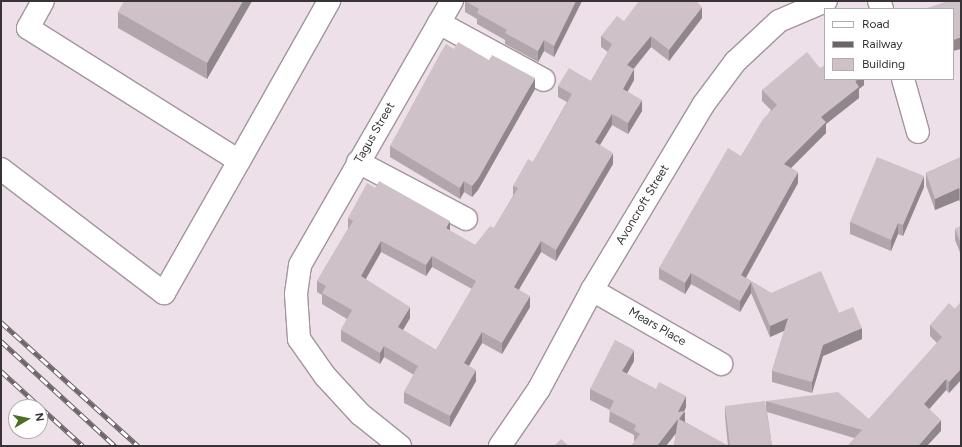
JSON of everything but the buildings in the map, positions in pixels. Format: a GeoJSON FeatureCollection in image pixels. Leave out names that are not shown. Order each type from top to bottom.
{"type":"FeatureCollection","features":[{"type":"Feature","properties":{"kind":"street"},"geometry":{"type":"LineString","coordinates":[[43,1],[28,28],[239,161]]}},
{"type":"Feature","properties":{"kind":"street"},"geometry":{"type":"LineString","coordinates":[[1,169],[164,293],[329,1]]}},
{"type":"Feature","properties":{"kind":"street","name":"Tagus Street"},"geometry":{"type":"LineString","coordinates":[[400,446],[360,414],[325,376],[299,339],[296,294],[300,265],[452,1]]}},
{"type":"Feature","properties":{"kind":"street","name":"Avoncroft Street"},"geometry":{"type":"LineString","coordinates":[[500,446],[539,389],[592,290],[703,105],[735,62],[779,21],[826,1]]}},
{"type":"Feature","properties":{"kind":"street"},"geometry":{"type":"LineString","coordinates":[[439,23],[544,80]]}},
{"type":"Feature","properties":{"kind":"street"},"geometry":{"type":"LineString","coordinates":[[903,80],[918,132]]}},
{"type":"Feature","properties":{"kind":"street"},"geometry":{"type":"LineString","coordinates":[[358,162],[466,219]]}},
{"type":"Feature","properties":{"kind":"street","name":"Mears Place"},"geometry":{"type":"LineString","coordinates":[[592,290],[722,364]]}},
{"type":"Feature","properties":{"kind":"railway"},"geometry":{"type":"LineString","coordinates":[[1,322],[138,446]]}},
{"type":"Feature","properties":{"kind":"railway"},"geometry":{"type":"LineString","coordinates":[[1,341],[115,446]]}},
{"type":"Feature","properties":{"kind":"railway"},"geometry":{"type":"LineString","coordinates":[[1,371],[83,446]]}}]}
